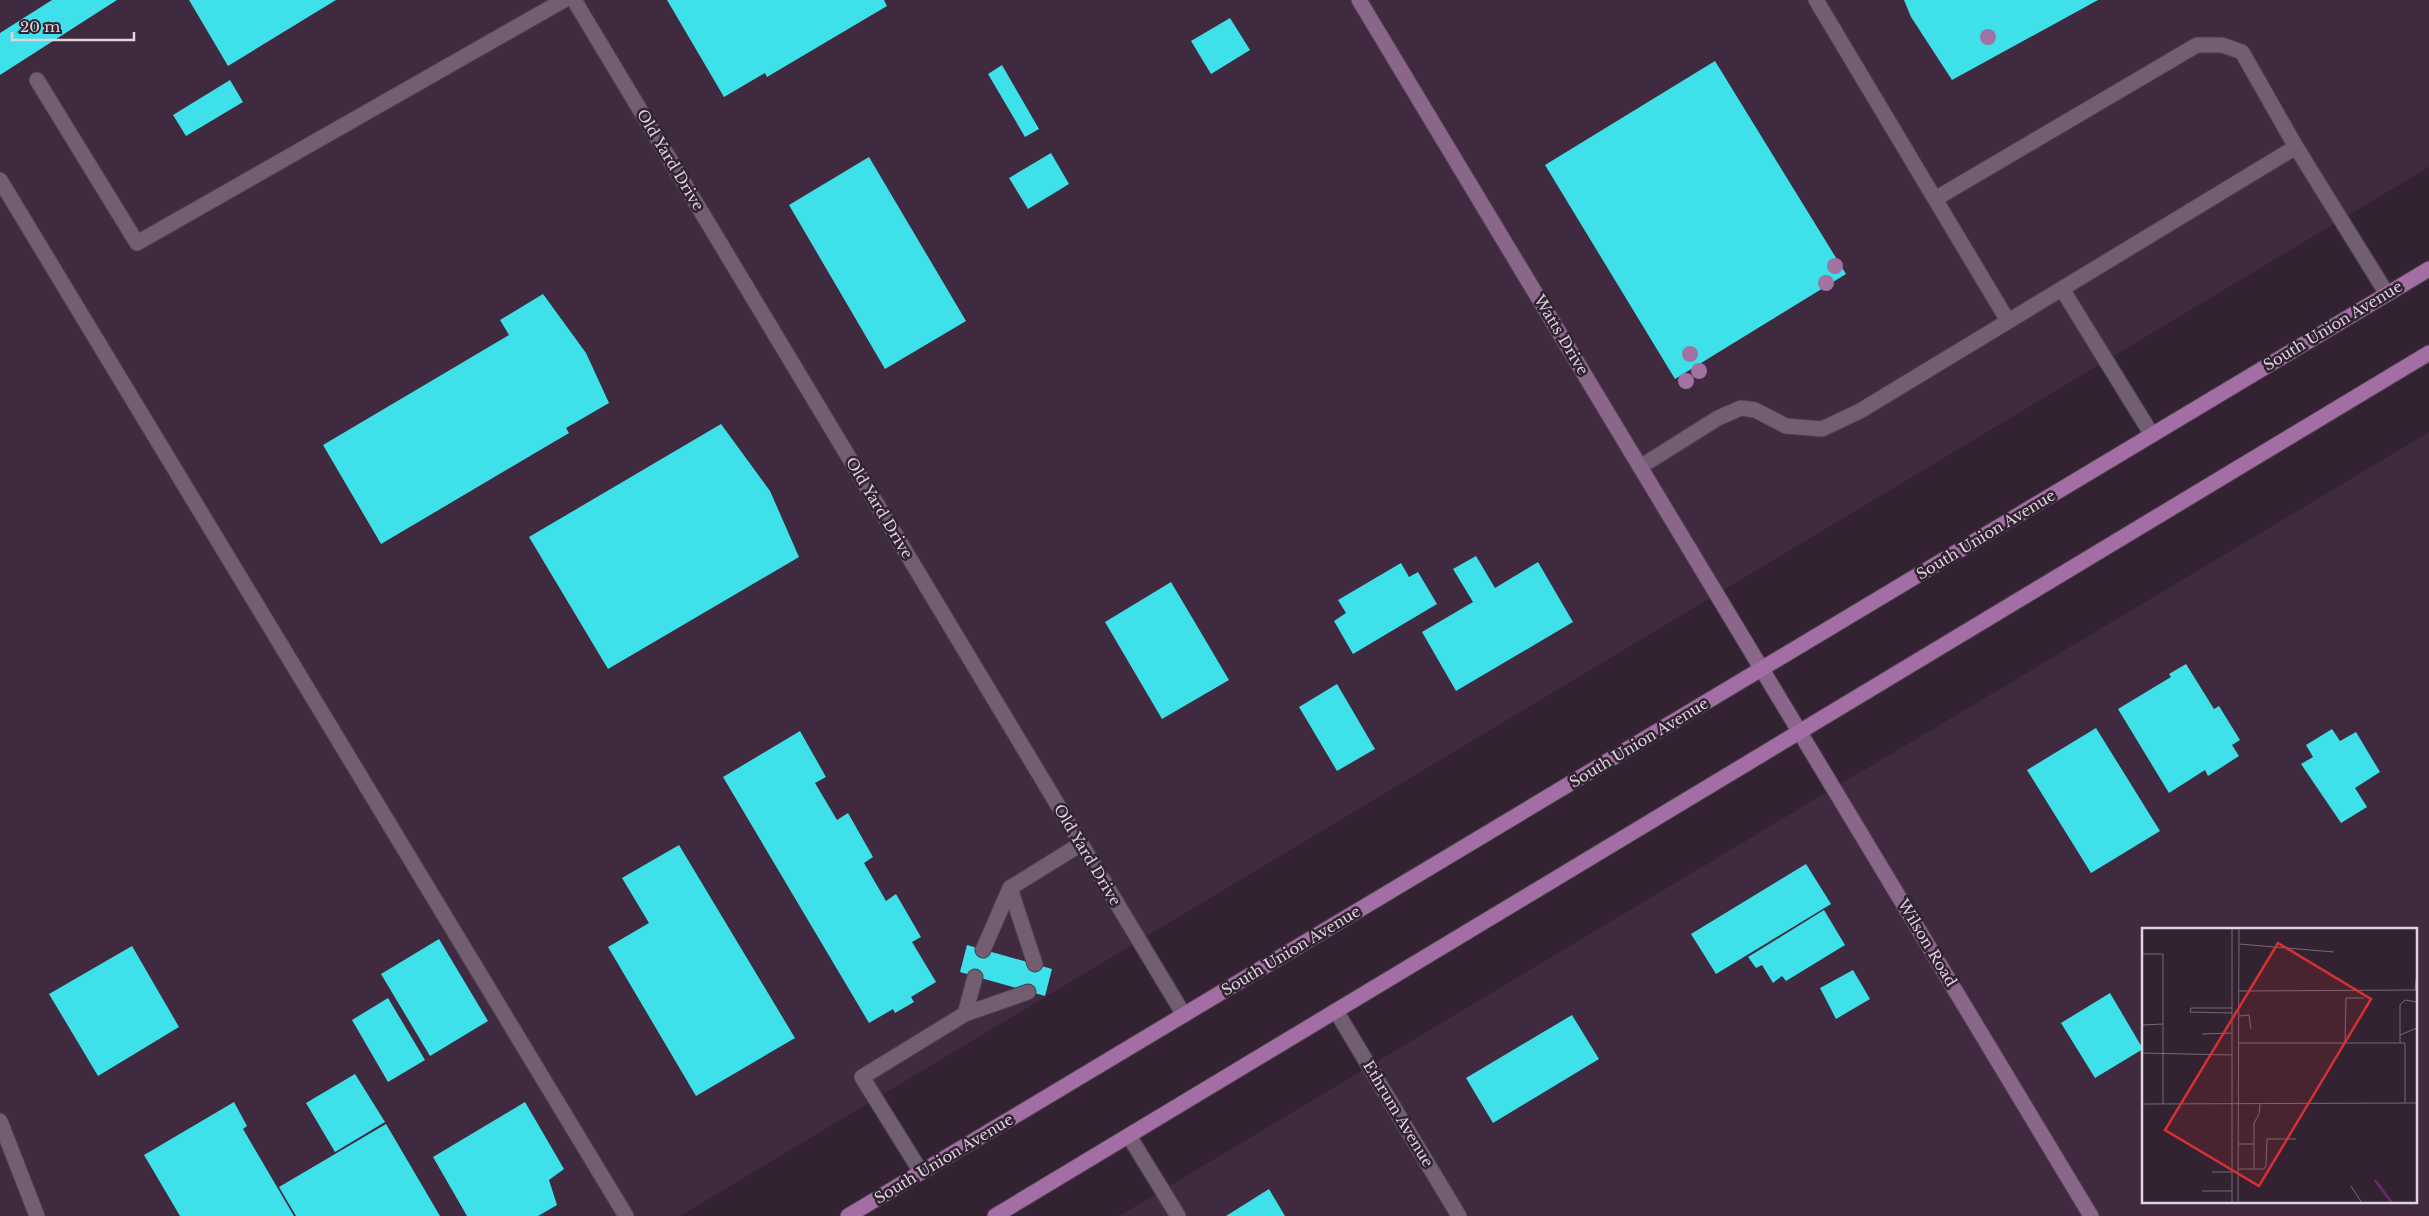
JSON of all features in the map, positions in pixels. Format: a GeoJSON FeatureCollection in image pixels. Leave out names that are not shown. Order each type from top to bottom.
{"type":"FeatureCollection","features":[{"type":"Feature","properties":{"kind":"main road","name":"South Union Avenue"},"geometry":{"type":"LineString","coordinates":[[848,1216],[2429,269]]}},
{"type":"Feature","properties":{"kind":"main road"},"geometry":{"type":"LineString","coordinates":[[996,1216],[2429,353]]}},
{"type":"Feature","properties":{"kind":"street"},"geometry":{"type":"LineString","coordinates":[[37,80],[137,243],[564,0]]}},
{"type":"Feature","properties":{"kind":"street","name":"Old Yard Drive"},"geometry":{"type":"LineString","coordinates":[[574,0],[1184,1015]]}},
{"type":"Feature","properties":{"kind":"street","name":"Watts Drive"},"geometry":{"type":"LineString","coordinates":[[1360,0],[1762,670]]}},
{"type":"Feature","properties":{"kind":"street"},"geometry":{"type":"LineString","coordinates":[[1816,0],[2008,321]]}},
{"type":"Feature","properties":{"kind":"street"},"geometry":{"type":"LineString","coordinates":[[1934,199],[2197,45],[2222,45],[2242,52],[2296,147],[2387,294]]}},
{"type":"Feature","properties":{"kind":"street"},"geometry":{"type":"LineString","coordinates":[[1640,467],[1718,418],[1741,408],[1755,410],[1786,426],[1822,429],[1860,410],[2296,147]]}},
{"type":"Feature","properties":{"kind":"street"},"geometry":{"type":"LineString","coordinates":[[0,180],[626,1216]]}},
{"type":"Feature","properties":{"kind":"street"},"geometry":{"type":"LineString","coordinates":[[2062,289],[2152,435]]}},
{"type":"Feature","properties":{"kind":"street","name":"Wilson Road"},"geometry":{"type":"LineString","coordinates":[[1762,670],[2091,1216]]}},
{"type":"Feature","properties":{"kind":"street"},"geometry":{"type":"LineString","coordinates":[[983,950],[1010,888],[1081,844]]}},
{"type":"Feature","properties":{"kind":"street"},"geometry":{"type":"LineString","coordinates":[[1010,888],[1035,964]]}},
{"type":"Feature","properties":{"kind":"street"},"geometry":{"type":"LineString","coordinates":[[965,1014],[975,977]]}},
{"type":"Feature","properties":{"kind":"street"},"geometry":{"type":"LineString","coordinates":[[921,1172],[862,1076],[965,1014],[1028,992]]}},
{"type":"Feature","properties":{"kind":"street","name":"Ethrum Avenue"},"geometry":{"type":"LineString","coordinates":[[1336,1011],[1459,1216]]}},
{"type":"Feature","properties":{"kind":"street"},"geometry":{"type":"LineString","coordinates":[[0,1121],[37,1216]]}},
{"type":"Feature","properties":{"kind":"street"},"geometry":{"type":"LineString","coordinates":[[1128,1136],[1178,1216]]}},
{"type":"Feature","properties":{"kind":"shaded area"},"geometry":{"type":"Polygon","coordinates":[[[0,0],[2429,0],[2429,167],[680,1216],[0,1216],[0,0]]]}},
{"type":"Feature","properties":{"kind":"shaded area"},"geometry":{"type":"Polygon","coordinates":[[[2429,432],[2429,1216],[1119,1216],[2429,432]]]}},
{"type":"Feature","properties":{"kind":"building"},"geometry":{"type":"Polygon","coordinates":[[[52,0],[117,0],[0,75],[0,33],[52,0]]]}},
{"type":"Feature","properties":{"kind":"building"},"geometry":{"type":"Polygon","coordinates":[[[189,0],[336,0],[228,66],[189,0]]]}},
{"type":"Feature","properties":{"kind":"building"},"geometry":{"type":"Polygon","coordinates":[[[667,0],[884,0],[887,6],[767,77],[765,73],[724,97],[667,0]]]}},
{"type":"Feature","properties":{"kind":"building"},"geometry":{"type":"Polygon","coordinates":[[[1904,0],[2098,0],[1952,80],[1911,17],[1904,0]]]}},
{"type":"Feature","properties":{"kind":"building"},"geometry":{"type":"Polygon","coordinates":[[[1230,18],[1250,50],[1211,74],[1191,41],[1230,18]]]}},
{"type":"Feature","properties":{"kind":"building"},"geometry":{"type":"Polygon","coordinates":[[[1715,61],[1846,274],[1675,379],[1545,165],[1715,61]]]}},
{"type":"Feature","properties":{"kind":"building"},"geometry":{"type":"Polygon","coordinates":[[[1002,65],[1039,129],[1025,137],[988,74],[1002,65]]]}},
{"type":"Feature","properties":{"kind":"building"},"geometry":{"type":"Polygon","coordinates":[[[230,80],[243,102],[186,136],[173,115],[230,80]]]}},
{"type":"Feature","properties":{"kind":"building"},"geometry":{"type":"Polygon","coordinates":[[[1051,153],[1069,184],[1028,209],[1009,178],[1051,153]]]}},
{"type":"Feature","properties":{"kind":"building"},"geometry":{"type":"Polygon","coordinates":[[[869,157],[966,321],[885,369],[789,205],[869,157]]]}},
{"type":"Feature","properties":{"kind":"building"},"geometry":{"type":"Polygon","coordinates":[[[543,294],[586,353],[609,403],[566,428],[569,433],[381,544],[323,445],[509,335],[500,320],[543,294]]]}},
{"type":"Feature","properties":{"kind":"building"},"geometry":{"type":"Polygon","coordinates":[[[721,424],[770,491],[799,557],[608,669],[529,537],[721,424]]]}},
{"type":"Feature","properties":{"kind":"building"},"geometry":{"type":"Polygon","coordinates":[[[1476,556],[1495,588],[1538,562],[1573,622],[1456,691],[1422,632],[1473,602],[1453,569],[1476,556]]]}},
{"type":"Feature","properties":{"kind":"building"},"geometry":{"type":"Polygon","coordinates":[[[1401,563],[1409,577],[1418,572],[1437,604],[1353,654],[1334,621],[1346,613],[1338,600],[1401,563]]]}},
{"type":"Feature","properties":{"kind":"building"},"geometry":{"type":"Polygon","coordinates":[[[1171,582],[1229,680],[1162,719],[1105,622],[1171,582]]]}},
{"type":"Feature","properties":{"kind":"building"},"geometry":{"type":"Polygon","coordinates":[[[2186,664],[2214,709],[2219,706],[2240,740],[2232,745],[2239,756],[2208,776],[2205,770],[2169,793],[2118,709],[2171,677],[2169,674],[2186,664]]]}},
{"type":"Feature","properties":{"kind":"building"},"geometry":{"type":"Polygon","coordinates":[[[1337,684],[1375,749],[1337,771],[1299,707],[1337,684]]]}},
{"type":"Feature","properties":{"kind":"building"},"geometry":{"type":"Polygon","coordinates":[[[2096,728],[2160,831],[2091,873],[2027,770],[2096,728]]]}},
{"type":"Feature","properties":{"kind":"building"},"geometry":{"type":"Polygon","coordinates":[[[2332,729],[2340,741],[2356,732],[2380,772],[2355,788],[2367,807],[2341,823],[2301,764],[2313,757],[2306,745],[2332,729]]]}},
{"type":"Feature","properties":{"kind":"building"},"geometry":{"type":"Polygon","coordinates":[[[800,731],[826,777],[815,783],[837,820],[848,813],[873,857],[864,863],[886,901],[896,894],[921,937],[912,942],[936,982],[911,997],[914,1002],[895,1013],[893,1009],[869,1023],[723,777],[800,731]]]}},
{"type":"Feature","properties":{"kind":"building"},"geometry":{"type":"Polygon","coordinates":[[[679,845],[795,1038],[696,1096],[608,947],[649,923],[622,878],[679,845]]]}},
{"type":"Feature","properties":{"kind":"building"},"geometry":{"type":"Polygon","coordinates":[[[1806,864],[1831,904],[1716,974],[1691,934],[1806,864]]]}},
{"type":"Feature","properties":{"kind":"building"},"geometry":{"type":"Polygon","coordinates":[[[1824,910],[1845,945],[1786,981],[1782,976],[1773,983],[1762,965],[1756,968],[1748,957],[1824,910]]]}},
{"type":"Feature","properties":{"kind":"building"},"geometry":{"type":"Polygon","coordinates":[[[439,939],[488,1021],[430,1056],[381,974],[439,939]]]}},
{"type":"Feature","properties":{"kind":"building"},"geometry":{"type":"Polygon","coordinates":[[[967,945],[1052,969],[1045,996],[960,972],[967,945]]]}},
{"type":"Feature","properties":{"kind":"building"},"geometry":{"type":"Polygon","coordinates":[[[132,946],[179,1027],[98,1076],[49,994],[132,946]]]}},
{"type":"Feature","properties":{"kind":"building"},"geometry":{"type":"Polygon","coordinates":[[[1853,970],[1870,999],[1836,1019],[1820,988],[1853,970]]]}},
{"type":"Feature","properties":{"kind":"building"},"geometry":{"type":"Polygon","coordinates":[[[2110,993],[2142,1050],[2095,1078],[2061,1023],[2110,993]]]}},
{"type":"Feature","properties":{"kind":"building"},"geometry":{"type":"Polygon","coordinates":[[[388,998],[425,1060],[388,1082],[352,1020],[388,998]]]}},
{"type":"Feature","properties":{"kind":"building"},"geometry":{"type":"Polygon","coordinates":[[[1572,1015],[1599,1059],[1493,1123],[1466,1078],[1572,1015]]]}},
{"type":"Feature","properties":{"kind":"building"},"geometry":{"type":"Polygon","coordinates":[[[355,1074],[385,1122],[335,1152],[306,1103],[355,1074]]]}},
{"type":"Feature","properties":{"kind":"building"},"geometry":{"type":"Polygon","coordinates":[[[234,1102],[247,1126],[243,1129],[294,1216],[180,1216],[144,1155],[234,1102]]]}},
{"type":"Feature","properties":{"kind":"building"},"geometry":{"type":"Polygon","coordinates":[[[525,1102],[564,1169],[549,1180],[557,1205],[538,1216],[467,1216],[433,1157],[525,1102]]]}},
{"type":"Feature","properties":{"kind":"building"},"geometry":{"type":"Polygon","coordinates":[[[386,1124],[440,1216],[296,1216],[279,1187],[386,1124]]]}},
{"type":"Feature","properties":{"kind":"building"},"geometry":{"type":"Polygon","coordinates":[[[1269,1189],[1285,1216],[1226,1216],[1269,1189]]]}}]}
